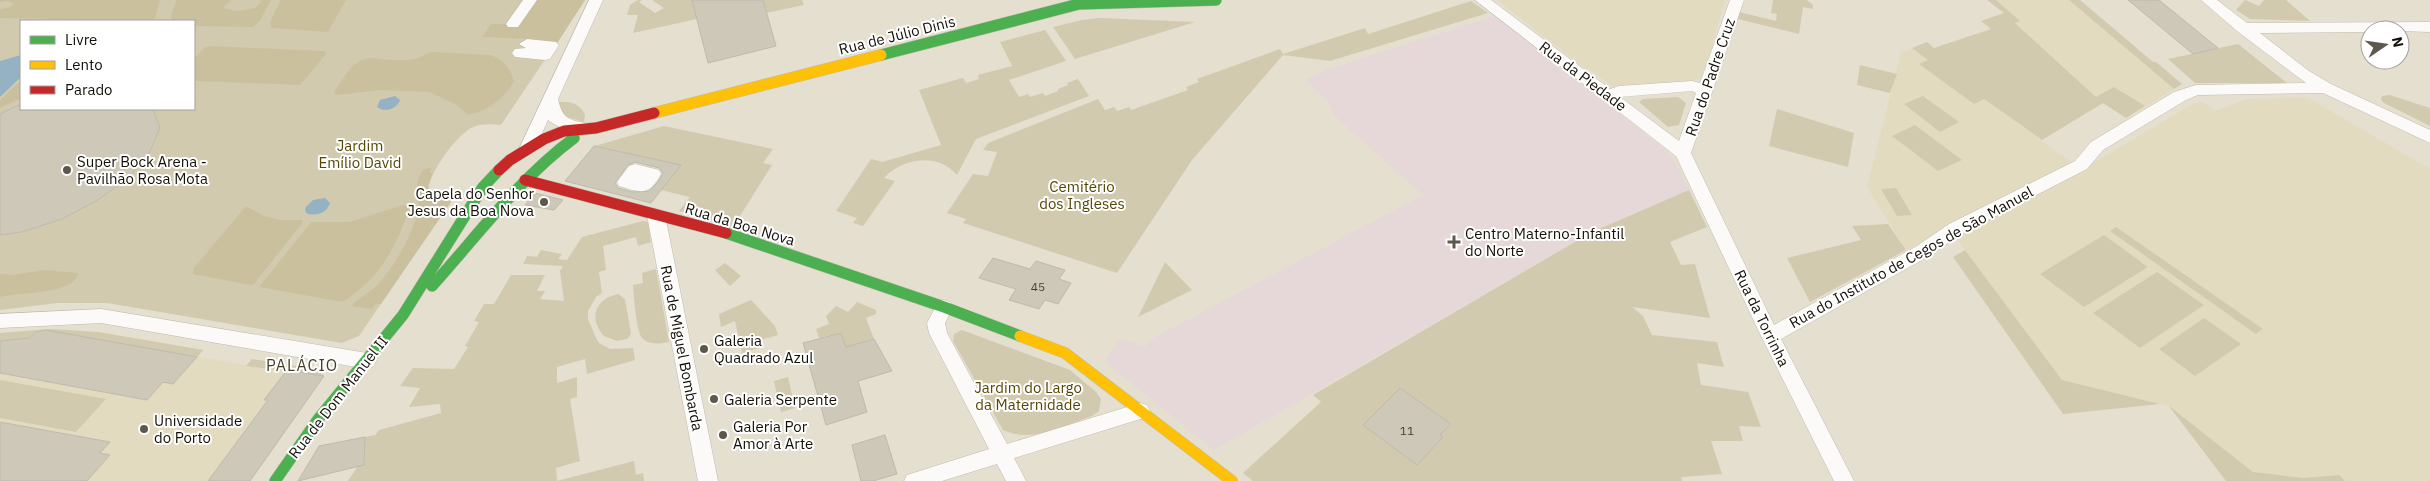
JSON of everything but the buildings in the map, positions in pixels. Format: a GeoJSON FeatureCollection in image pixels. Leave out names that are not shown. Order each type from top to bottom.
{"type":"FeatureCollection","features":[{"type":"Feature","properties":{"kind":"main road","name":"Rua de Júlio Dinis"},"geometry":{"type":"LineString","coordinates":[[589,129],[1088,1],[1196,2],[1216,0]]}},
{"type":"Feature","properties":{"kind":"main road","name":"Rua de Dom Manuel II"},"geometry":{"type":"LineString","coordinates":[[523,166],[589,129]]}},
{"type":"Feature","properties":{"kind":"main road","name":"Rua de Dom Manuel II"},"geometry":{"type":"LineString","coordinates":[[275,481],[319,418],[403,315],[455,264],[512,193],[523,166],[564,131],[589,129]]}},
{"type":"Feature","properties":{"kind":"main road","name":"Rua de Dom Manuel II"},"geometry":{"type":"LineString","coordinates":[[403,315],[483,187],[510,160],[523,166]]}},
{"type":"Feature","properties":{"kind":"main road","name":"Rua da Boa Nova"},"geometry":{"type":"LineString","coordinates":[[523,166],[656,215],[736,236],[944,307],[1066,353],[1232,481]]}},
{"type":"Feature","properties":{"kind":"street"},"geometry":{"type":"LineString","coordinates":[[513,24],[530,0]]}},
{"type":"Feature","properties":{"kind":"street","name":"Rua de Dom Manuel II"},"geometry":{"type":"LineString","coordinates":[[523,166],[550,98],[596,0]]}},
{"type":"Feature","properties":{"kind":"street","name":"Rua da Piedade"},"geometry":{"type":"LineString","coordinates":[[1482,0],[1683,153]]}},
{"type":"Feature","properties":{"kind":"street","name":"Rua do Padre Cruz"},"geometry":{"type":"LineString","coordinates":[[1683,153],[1737,0]]}},
{"type":"Feature","properties":{"kind":"street"},"geometry":{"type":"LineString","coordinates":[[2208,0],[2304,75],[2325,88],[2430,137]]}},
{"type":"Feature","properties":{"kind":"street"},"geometry":{"type":"LineString","coordinates":[[2242,28],[2430,28]]}},
{"type":"Feature","properties":{"kind":"street"},"geometry":{"type":"LineString","coordinates":[[1610,96],[1619,91],[1683,86],[1706,90]]}},
{"type":"Feature","properties":{"kind":"street","name":"Rua do Instituto de Cegos de São Manuel"},"geometry":{"type":"LineString","coordinates":[[1770,336],[1923,251],[1955,229],[2081,165],[2097,146],[2180,96],[2196,90],[2325,88]]}},
{"type":"Feature","properties":{"kind":"street"},"geometry":{"type":"LineString","coordinates":[[550,98],[554,116],[561,122],[589,129]]}},
{"type":"Feature","properties":{"kind":"street","name":"Rua da Torrinha"},"geometry":{"type":"LineString","coordinates":[[1683,153],[1770,336],[1844,481]]}},
{"type":"Feature","properties":{"kind":"street","name":"Rua de Miguel Bombarda"},"geometry":{"type":"LineString","coordinates":[[656,215],[708,481]]}},
{"type":"Feature","properties":{"kind":"street"},"geometry":{"type":"LineString","coordinates":[[944,307],[936,323],[938,333],[1001,456],[1016,481]]}},
{"type":"Feature","properties":{"kind":"street"},"geometry":{"type":"LineString","coordinates":[[0,322],[101,316],[366,361]]}},
{"type":"Feature","properties":{"kind":"street"},"geometry":{"type":"LineString","coordinates":[[914,481],[1001,456],[1140,411]]}},
{"type":"Feature","properties":{"kind":"shaded area"},"geometry":{"type":"Polygon","coordinates":[[[0,0],[160,0],[153,20],[0,18],[0,9],[8,8],[14,4],[8,1],[0,2],[0,0]]]}},
{"type":"Feature","properties":{"kind":"shaded area"},"geometry":{"type":"Polygon","coordinates":[[[177,0],[231,0],[223,8],[237,11],[255,8],[262,1],[258,0],[271,0],[260,21],[253,27],[195,26],[195,20],[172,20],[171,15],[177,0]]]}},
{"type":"Feature","properties":{"kind":"shaded area"},"geometry":{"type":"Polygon","coordinates":[[[281,0],[346,0],[328,32],[271,28],[270,22],[281,0]]]}},
{"type":"Feature","properties":{"kind":"shaded area"},"geometry":{"type":"Polygon","coordinates":[[[528,0],[585,0],[556,45],[527,39],[482,37],[491,24],[512,24],[528,0]]]}},
{"type":"Feature","properties":{"kind":"shaded area"},"geometry":{"type":"Polygon","coordinates":[[[1497,0],[1725,0],[1703,78],[1612,86],[1589,69],[1587,70],[1497,0]]]}},
{"type":"Feature","properties":{"kind":"shaded area"},"geometry":{"type":"Polygon","coordinates":[[[1996,0],[2069,0],[2174,89],[2126,118],[2103,103],[2015,22],[2019,21],[1996,0]]]}},
{"type":"Feature","properties":{"kind":"shaded area","name":"Centro Materno-Infantil do Norte"},"geometry":{"type":"Polygon","coordinates":[[[1495,16],[1666,150],[1673,158],[1689,190],[1592,232],[1214,450],[1109,365],[1106,360],[1120,339],[1145,347],[1152,339],[1423,195],[1335,116],[1327,101],[1305,80],[1329,69],[1495,16]]]}},
{"type":"Feature","properties":{"kind":"shaded area"},"geometry":{"type":"Polygon","coordinates":[[[210,46],[324,51],[327,53],[300,85],[195,81],[195,58],[204,48],[210,46]]]}},
{"type":"Feature","properties":{"kind":"shaded area"},"geometry":{"type":"Polygon","coordinates":[[[1912,48],[2073,163],[1906,250],[1867,187],[1901,53],[1912,48]]]}},
{"type":"Feature","properties":{"kind":"shaded area"},"geometry":{"type":"Polygon","coordinates":[[[432,52],[490,55],[506,65],[514,81],[506,93],[495,103],[482,111],[468,115],[457,105],[429,92],[380,90],[336,95],[334,93],[344,77],[360,61],[368,58],[414,59],[432,52]]]}},
{"type":"Feature","properties":{"kind":"shaded area"},"geometry":{"type":"Polygon","coordinates":[[[20,81],[20,98],[0,108],[0,100],[20,81]]]}},
{"type":"Feature","properties":{"kind":"shaded area"},"geometry":{"type":"Polygon","coordinates":[[[2308,98],[2430,169],[2430,481],[2345,481],[2339,475],[2304,478],[2253,472],[2169,406],[2062,380],[1957,239],[2086,167],[2193,104],[2203,102],[2215,111],[2247,99],[2308,98]]]}},
{"type":"Feature","properties":{"kind":"shaded area"},"geometry":{"type":"Polygon","coordinates":[[[432,168],[429,172],[433,173],[428,185],[429,191],[434,195],[449,197],[446,201],[451,202],[381,304],[376,304],[372,309],[352,306],[378,284],[401,252],[417,216],[419,203],[417,187],[420,175],[424,169],[432,168]]]}},
{"type":"Feature","properties":{"kind":"shaded area"},"geometry":{"type":"Polygon","coordinates":[[[403,205],[408,206],[409,209],[392,250],[376,274],[355,294],[342,302],[259,287],[311,222],[349,222],[403,205]]]}},
{"type":"Feature","properties":{"kind":"shaded area"},"geometry":{"type":"Polygon","coordinates":[[[246,206],[264,216],[281,220],[302,220],[303,222],[254,284],[250,285],[193,274],[193,269],[246,206]]]}},
{"type":"Feature","properties":{"kind":"shaded area"},"geometry":{"type":"Polygon","coordinates":[[[45,270],[78,273],[75,280],[57,289],[0,297],[0,274],[11,275],[45,270]]]}},
{"type":"Feature","properties":{"kind":"shaded area","name":"Universidade do Porto"},"geometry":{"type":"Polygon","coordinates":[[[51,329],[98,332],[203,350],[198,357],[285,372],[287,370],[324,376],[250,481],[0,481],[0,333],[51,329]]]}},
{"type":"Feature","properties":{"kind":"green space","name":"Jardim Emílio David"},"geometry":{"type":"Polygon","coordinates":[[[0,0],[585,0],[501,125],[474,126],[458,139],[437,166],[429,191],[434,195],[454,197],[359,336],[342,343],[107,303],[57,303],[0,310],[0,0]]]}},
{"type":"Feature","properties":{"kind":"green space"},"geometry":{"type":"Polygon","coordinates":[[[638,0],[642,0],[639,2],[655,13],[664,8],[652,0],[692,0],[697,19],[633,33],[638,15],[627,15],[630,5],[638,0]]]}},
{"type":"Feature","properties":{"kind":"green space"},"geometry":{"type":"Polygon","coordinates":[[[763,0],[802,0],[804,5],[766,13],[763,0]]]}},
{"type":"Feature","properties":{"kind":"green space"},"geometry":{"type":"Polygon","coordinates":[[[1773,0],[1807,0],[1813,5],[1813,9],[1803,7],[1799,34],[1738,19],[1739,12],[1776,21],[1777,14],[1771,13],[1773,0]]]}},
{"type":"Feature","properties":{"kind":"green space"},"geometry":{"type":"Polygon","coordinates":[[[1987,0],[1996,0],[2020,21],[2015,23],[2096,97],[2114,87],[2145,106],[2126,118],[2103,103],[2042,140],[1984,99],[1974,104],[1919,64],[1928,60],[1912,48],[1927,42],[1934,48],[1991,29],[1981,21],[2004,13],[1987,0]]]}},
{"type":"Feature","properties":{"kind":"green space"},"geometry":{"type":"Polygon","coordinates":[[[2069,0],[2080,0],[2182,84],[2174,89],[2069,0]]]}},
{"type":"Feature","properties":{"kind":"green space"},"geometry":{"type":"Polygon","coordinates":[[[2245,0],[2259,6],[2264,0],[2286,0],[2310,21],[2250,19],[2236,10],[2245,0]]]}},
{"type":"Feature","properties":{"kind":"green space","name":"Cemitério dos Ingleses"},"geometry":{"type":"Polygon","coordinates":[[[1471,1],[1488,13],[1330,61],[1283,55],[1192,160],[1117,273],[963,223],[966,219],[947,213],[973,174],[988,176],[997,152],[983,150],[988,143],[1098,99],[1105,110],[1114,107],[1117,111],[1129,107],[1131,110],[1188,90],[1186,87],[1199,82],[1197,79],[1280,49],[1283,54],[1365,28],[1368,34],[1471,1]]]}},
{"type":"Feature","properties":{"kind":"green space"},"geometry":{"type":"Polygon","coordinates":[[[1100,18],[1195,22],[1075,59],[1053,27],[1100,18]]]}},
{"type":"Feature","properties":{"kind":"green space"},"geometry":{"type":"Polygon","coordinates":[[[1045,30],[1066,61],[1009,80],[1019,97],[1028,94],[1030,97],[1043,93],[1045,96],[1058,91],[1058,89],[1068,85],[1067,83],[1078,79],[1089,96],[976,139],[957,175],[940,163],[930,161],[920,160],[900,166],[884,178],[895,181],[863,226],[853,223],[857,218],[836,211],[871,159],[882,162],[941,145],[919,90],[963,78],[966,83],[979,79],[978,75],[1012,66],[1000,42],[1045,30]]]}},
{"type":"Feature","properties":{"kind":"green space"},"geometry":{"type":"Polygon","coordinates":[[[2238,44],[2287,83],[2195,83],[2168,59],[2238,44]]]}},
{"type":"Feature","properties":{"kind":"green space"},"geometry":{"type":"Polygon","coordinates":[[[1860,65],[1897,74],[1890,93],[1857,85],[1860,65]]]}},
{"type":"Feature","properties":{"kind":"green space"},"geometry":{"type":"Polygon","coordinates":[[[2390,95],[2430,108],[2430,126],[2381,100],[2382,96],[2390,95]]]}},
{"type":"Feature","properties":{"kind":"green space"},"geometry":{"type":"Polygon","coordinates":[[[1923,96],[1959,122],[1940,132],[1904,104],[1923,96]]]}},
{"type":"Feature","properties":{"kind":"green space"},"geometry":{"type":"Polygon","coordinates":[[[1678,97],[1686,103],[1679,125],[1668,127],[1639,102],[1643,99],[1678,97]]]}},
{"type":"Feature","properties":{"kind":"green space"},"geometry":{"type":"Polygon","coordinates":[[[557,102],[577,105],[585,115],[584,122],[561,115],[557,102]]]}},
{"type":"Feature","properties":{"kind":"green space"},"geometry":{"type":"Polygon","coordinates":[[[1777,109],[1854,133],[1848,167],[1769,146],[1777,109]]]}},
{"type":"Feature","properties":{"kind":"green space"},"geometry":{"type":"Polygon","coordinates":[[[1915,125],[1962,160],[1938,171],[1892,136],[1915,125]]]}},
{"type":"Feature","properties":{"kind":"green space"},"geometry":{"type":"Polygon","coordinates":[[[664,126],[773,149],[763,163],[772,165],[733,227],[679,211],[690,197],[661,190],[680,165],[595,146],[664,126]]]}},
{"type":"Feature","properties":{"kind":"green space"},"geometry":{"type":"Polygon","coordinates":[[[1896,188],[1912,215],[1897,216],[1881,189],[1896,188]]]}},
{"type":"Feature","properties":{"kind":"green space"},"geometry":{"type":"Polygon","coordinates":[[[1689,190],[1707,227],[1670,242],[1681,265],[1695,264],[1710,318],[1632,307],[1643,316],[1652,335],[1717,342],[1724,367],[1697,363],[1701,385],[1748,392],[1761,427],[1739,426],[1743,441],[1711,441],[1722,474],[1681,477],[1682,481],[1253,481],[1243,473],[1321,402],[1313,395],[1592,232],[1689,190]]]}},
{"type":"Feature","properties":{"kind":"green space"},"geometry":{"type":"Polygon","coordinates":[[[643,221],[648,222],[651,242],[638,246],[636,237],[603,246],[606,270],[599,272],[602,293],[596,297],[588,311],[588,319],[599,343],[610,349],[633,348],[635,360],[587,374],[585,359],[557,367],[557,383],[577,377],[577,397],[570,399],[580,461],[556,468],[557,481],[348,481],[358,466],[365,437],[375,435],[379,430],[441,413],[440,404],[409,407],[420,388],[400,386],[413,368],[454,369],[468,347],[465,346],[479,322],[474,321],[484,304],[494,304],[511,275],[545,275],[537,291],[545,291],[540,299],[564,301],[560,271],[563,266],[523,264],[527,256],[537,257],[541,250],[562,254],[558,259],[567,260],[582,237],[643,221]]]}},
{"type":"Feature","properties":{"kind":"green space"},"geometry":{"type":"Polygon","coordinates":[[[1888,224],[1906,250],[1810,302],[1787,258],[1861,240],[1852,226],[1888,224]]]}},
{"type":"Feature","properties":{"kind":"green space"},"geometry":{"type":"Polygon","coordinates":[[[2116,227],[2263,329],[2256,334],[2110,231],[2116,227]]]}},
{"type":"Feature","properties":{"kind":"green space"},"geometry":{"type":"Polygon","coordinates":[[[2104,235],[2148,267],[2084,307],[2040,274],[2104,235]]]}},
{"type":"Feature","properties":{"kind":"green space"},"geometry":{"type":"Polygon","coordinates":[[[1965,250],[2062,380],[2160,404],[2063,414],[1953,257],[1965,250]]]}},
{"type":"Feature","properties":{"kind":"green space"},"geometry":{"type":"Polygon","coordinates":[[[1165,262],[1192,290],[1138,317],[1165,262]]]}},
{"type":"Feature","properties":{"kind":"green space"},"geometry":{"type":"Polygon","coordinates":[[[725,263],[741,276],[730,286],[715,270],[725,263]]]}},
{"type":"Feature","properties":{"kind":"green space"},"geometry":{"type":"Polygon","coordinates":[[[656,269],[669,342],[659,344],[646,341],[641,335],[636,314],[633,285],[643,283],[642,273],[656,269]]]}},
{"type":"Feature","properties":{"kind":"green space"},"geometry":{"type":"Polygon","coordinates":[[[2157,272],[2204,305],[2140,348],[2093,313],[2157,272]]]}},
{"type":"Feature","properties":{"kind":"green space"},"geometry":{"type":"Polygon","coordinates":[[[618,294],[625,299],[631,334],[627,339],[617,341],[604,336],[596,323],[595,316],[596,310],[604,300],[618,294]]]}},
{"type":"Feature","properties":{"kind":"green space"},"geometry":{"type":"Polygon","coordinates":[[[751,300],[775,326],[778,335],[757,341],[759,348],[742,353],[735,321],[721,327],[719,314],[751,300]]]}},
{"type":"Feature","properties":{"kind":"green space"},"geometry":{"type":"Polygon","coordinates":[[[857,302],[876,310],[876,314],[866,318],[874,339],[846,347],[841,333],[819,338],[816,329],[829,324],[826,316],[836,306],[848,312],[857,302]]]}},
{"type":"Feature","properties":{"kind":"green space"},"geometry":{"type":"Polygon","coordinates":[[[2204,318],[2241,344],[2195,376],[2159,349],[2204,318]]]}},
{"type":"Feature","properties":{"kind":"green space"},"geometry":{"type":"Polygon","coordinates":[[[51,329],[98,332],[203,350],[197,357],[46,330],[36,332],[29,338],[0,341],[0,333],[51,329]]]}},
{"type":"Feature","properties":{"kind":"green space","name":"Jardim do Largo da Maternidade"},"geometry":{"type":"Polygon","coordinates":[[[962,330],[1070,370],[1096,392],[1101,399],[1099,411],[1092,416],[1048,432],[1025,435],[1003,430],[953,341],[954,334],[962,330]]]}},
{"type":"Feature","properties":{"kind":"green space"},"geometry":{"type":"Polygon","coordinates":[[[252,359],[315,369],[324,376],[246,366],[252,359]]]}},
{"type":"Feature","properties":{"kind":"green space"},"geometry":{"type":"Polygon","coordinates":[[[788,377],[795,408],[781,412],[774,381],[788,377]]]}},
{"type":"Feature","properties":{"kind":"green space"},"geometry":{"type":"Polygon","coordinates":[[[0,380],[106,399],[76,432],[0,418],[0,380]]]}},
{"type":"Feature","properties":{"kind":"green space"},"geometry":{"type":"Polygon","coordinates":[[[2169,406],[2253,472],[2304,478],[2339,475],[2345,481],[2226,481],[2169,406]]]}},
{"type":"Feature","properties":{"kind":"green space"},"geometry":{"type":"Polygon","coordinates":[[[634,461],[636,475],[643,473],[644,481],[557,481],[634,461]]]}},
{"type":"Feature","properties":{"kind":"water"},"geometry":{"type":"Polygon","coordinates":[[[20,55],[20,78],[0,97],[0,61],[20,55]]]}},
{"type":"Feature","properties":{"kind":"water"},"geometry":{"type":"Polygon","coordinates":[[[395,96],[400,100],[394,108],[384,110],[377,107],[380,100],[395,96]]]}},
{"type":"Feature","properties":{"kind":"water"},"geometry":{"type":"Polygon","coordinates":[[[325,198],[330,203],[324,212],[314,215],[306,213],[305,208],[313,200],[325,198]]]}},
{"type":"Feature","properties":{"kind":"traffic: fast"},"geometry":{"type":"LineString","coordinates":[[881,55],[1079,4],[1216,0]]}},
{"type":"Feature","properties":{"kind":"traffic: fast"},"geometry":{"type":"LineString","coordinates":[[432,286],[516,189],[553,154],[574,138]]}},
{"type":"Feature","properties":{"kind":"traffic: fast"},"geometry":{"type":"LineString","coordinates":[[275,481],[319,418],[403,315],[483,187],[499,170]]}},
{"type":"Feature","properties":{"kind":"traffic: fast"},"geometry":{"type":"LineString","coordinates":[[726,233],[944,307],[1020,336]]}},
{"type":"Feature","properties":{"kind":"traffic: slow"},"geometry":{"type":"LineString","coordinates":[[654,113],[881,55]]}},
{"type":"Feature","properties":{"kind":"traffic: slow"},"geometry":{"type":"LineString","coordinates":[[1020,336],[1065,353],[1232,481]]}},
{"type":"Feature","properties":{"kind":"traffic: jam"},"geometry":{"type":"LineString","coordinates":[[499,170],[510,160],[544,139],[564,131],[596,128],[654,113]]}},
{"type":"Feature","properties":{"kind":"traffic: jam"},"geometry":{"type":"LineString","coordinates":[[525,180],[726,233]]}},
{"type":"Feature","properties":{"kind":"place","name":"Super Bock Arena - Pavilhão Rosa Mota"},"geometry":{"type":"Point","coordinates":[67,170]}},
{"type":"Feature","properties":{"kind":"place","name":"Capela do Senhor Jesus da Boa Nova"},"geometry":{"type":"Point","coordinates":[544,202]}},
{"type":"Feature","properties":{"kind":"place","name":"Centro Materno-Infantil do Norte"},"geometry":{"type":"Point","coordinates":[1454,242]}},
{"type":"Feature","properties":{"kind":"place","name":"Galeria Quadrado Azul"},"geometry":{"type":"Point","coordinates":[704,349]}},
{"type":"Feature","properties":{"kind":"place","name":"Galeria Serpente"},"geometry":{"type":"Point","coordinates":[714,399]}},
{"type":"Feature","properties":{"kind":"place","name":"Universidade do Porto"},"geometry":{"type":"Point","coordinates":[144,429]}},
{"type":"Feature","properties":{"kind":"place","name":"Galeria Por Amor à Arte"},"geometry":{"type":"Point","coordinates":[723,435]}},
{"type":"Feature","properties":{"kind":"district","name":"PALÁCIO"},"geometry":{"type":"Point","coordinates":[302,365]}}]}
